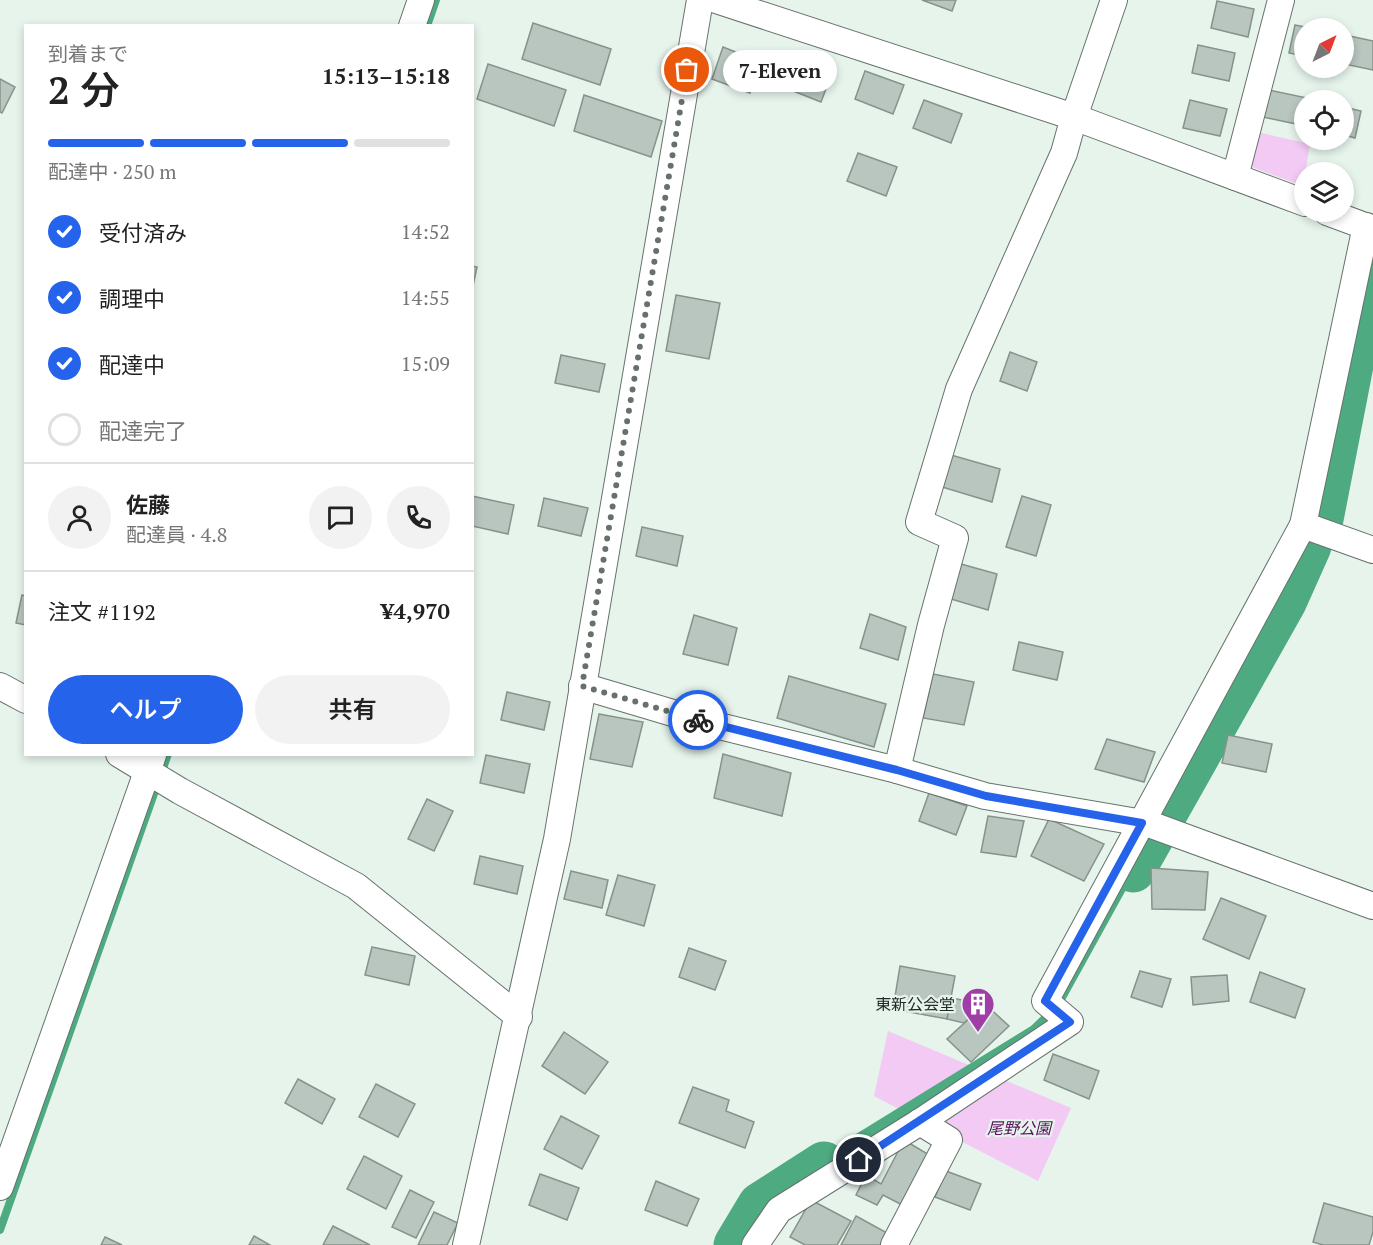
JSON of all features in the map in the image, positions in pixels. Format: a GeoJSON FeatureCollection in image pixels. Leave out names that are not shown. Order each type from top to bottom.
{"type":"FeatureCollection","features":[{"type":"Feature","properties":{"kind":"street"},"geometry":{"type":"LineString","coordinates":[[413,24],[421,0]]}},
{"type":"Feature","properties":{"kind":"street"},"geometry":{"type":"LineString","coordinates":[[466,1245],[519,1017],[557,838],[700,0]]}},
{"type":"Feature","properties":{"kind":"street"},"geometry":{"type":"LineString","coordinates":[[716,0],[1074,117],[1294,199]]}},
{"type":"Feature","properties":{"kind":"street"},"geometry":{"type":"LineString","coordinates":[[897,770],[931,625],[955,538],[919,522],[958,389],[1064,153],[1114,0]]}},
{"type":"Feature","properties":{"kind":"street"},"geometry":{"type":"LineString","coordinates":[[1235,177],[1281,0]]}},
{"type":"Feature","properties":{"kind":"street"},"geometry":{"type":"LineString","coordinates":[[756,1245],[779,1210],[920,1122],[1070,1022],[1045,1001],[1153,826],[1303,525],[1370,228],[1354,222]]}},
{"type":"Feature","properties":{"kind":"street"},"geometry":{"type":"LineString","coordinates":[[1303,525],[1373,550]]}},
{"type":"Feature","properties":{"kind":"street"},"geometry":{"type":"LineString","coordinates":[[0,686],[24,699]]}},
{"type":"Feature","properties":{"kind":"street"},"geometry":{"type":"LineString","coordinates":[[582,686],[703,722],[897,770],[986,796],[1153,826],[1373,906]]}},
{"type":"Feature","properties":{"kind":"street"},"geometry":{"type":"LineString","coordinates":[[124,756],[150,766],[175,788],[356,886],[519,1017]]}},
{"type":"Feature","properties":{"kind":"street"},"geometry":{"type":"LineString","coordinates":[[0,1187],[150,766]]}},
{"type":"Feature","properties":{"kind":"street"},"geometry":{"type":"LineString","coordinates":[[894,1245],[949,1140],[920,1122]]}},
{"type":"Feature","properties":{"kind":"green space"},"geometry":{"type":"Polygon","coordinates":[[[1253,131],[1294,140],[1294,150],[1309,150],[1307,162],[1294,162],[1294,183],[1244,164],[1253,131]]]}},
{"type":"Feature","properties":{"kind":"green space","name":"尾野公園"},"geometry":{"type":"Polygon","coordinates":[[[888,1031],[1071,1108],[1038,1181],[874,1096],[888,1031]]]}},
{"type":"Feature","properties":{"kind":"shaded area"},"geometry":{"type":"Polygon","coordinates":[[[1147,835],[1154,839],[1063,1004],[1050,1034],[778,1205],[767,1189],[1031,1026],[1056,1002],[1147,835]]]}},
{"type":"Feature","properties":{"kind":"building"},"geometry":{"type":"Polygon","coordinates":[[[922,0],[956,0],[952,11],[922,0]]]}},
{"type":"Feature","properties":{"kind":"building"},"geometry":{"type":"Polygon","coordinates":[[[1217,1],[1254,9],[1248,37],[1211,28],[1217,1]]]}},
{"type":"Feature","properties":{"kind":"building"},"geometry":{"type":"Polygon","coordinates":[[[533,23],[611,49],[600,85],[522,59],[533,23]]]}},
{"type":"Feature","properties":{"kind":"building"},"geometry":{"type":"Polygon","coordinates":[[[1294,30],[1294,54],[1289,53],[1294,30]]]}},
{"type":"Feature","properties":{"kind":"building"},"geometry":{"type":"Polygon","coordinates":[[[1354,37],[1373,41],[1373,70],[1354,66],[1354,37]]]}},
{"type":"Feature","properties":{"kind":"building"},"geometry":{"type":"Polygon","coordinates":[[[1198,45],[1235,53],[1229,81],[1192,73],[1198,45]]]}},
{"type":"Feature","properties":{"kind":"building"},"geometry":{"type":"Polygon","coordinates":[[[723,47],[761,62],[750,93],[712,79],[723,47]]]}},
{"type":"Feature","properties":{"kind":"building"},"geometry":{"type":"Polygon","coordinates":[[[793,58],[832,73],[821,102],[783,87],[793,58]]]}},
{"type":"Feature","properties":{"kind":"building"},"geometry":{"type":"Polygon","coordinates":[[[488,64],[566,90],[554,126],[477,99],[488,64]]]}},
{"type":"Feature","properties":{"kind":"building"},"geometry":{"type":"Polygon","coordinates":[[[865,71],[904,85],[893,114],[855,99],[865,71]]]}},
{"type":"Feature","properties":{"kind":"building"},"geometry":{"type":"Polygon","coordinates":[[[0,79],[15,87],[2,113],[0,112],[0,79]]]}},
{"type":"Feature","properties":{"kind":"building"},"geometry":{"type":"Polygon","coordinates":[[[1269,90],[1294,95],[1294,124],[1263,117],[1269,90]]]}},
{"type":"Feature","properties":{"kind":"building"},"geometry":{"type":"Polygon","coordinates":[[[584,95],[662,121],[651,157],[574,131],[584,95]]]}},
{"type":"Feature","properties":{"kind":"building"},"geometry":{"type":"Polygon","coordinates":[[[924,100],[962,114],[951,143],[913,128],[924,100]]]}},
{"type":"Feature","properties":{"kind":"building"},"geometry":{"type":"Polygon","coordinates":[[[1190,100],[1227,109],[1220,136],[1183,128],[1190,100]]]}},
{"type":"Feature","properties":{"kind":"building"},"geometry":{"type":"Polygon","coordinates":[[[1354,109],[1361,111],[1354,138],[1354,109]]]}},
{"type":"Feature","properties":{"kind":"building"},"geometry":{"type":"Polygon","coordinates":[[[858,153],[897,167],[886,196],[847,181],[858,153]]]}},
{"type":"Feature","properties":{"kind":"building"},"geometry":{"type":"Polygon","coordinates":[[[676,295],[720,303],[709,359],[666,351],[676,295]]]}},
{"type":"Feature","properties":{"kind":"building"},"geometry":{"type":"Polygon","coordinates":[[[1010,352],[1037,362],[1027,391],[1000,381],[1010,352]]]}},
{"type":"Feature","properties":{"kind":"building"},"geometry":{"type":"Polygon","coordinates":[[[561,355],[605,364],[599,392],[555,383],[561,355]]]}},
{"type":"Feature","properties":{"kind":"building"},"geometry":{"type":"Polygon","coordinates":[[[951,455],[1000,469],[992,502],[942,487],[951,455]]]}},
{"type":"Feature","properties":{"kind":"building"},"geometry":{"type":"Polygon","coordinates":[[[474,496],[514,505],[508,534],[474,526],[474,496]]]}},
{"type":"Feature","properties":{"kind":"building"},"geometry":{"type":"Polygon","coordinates":[[[1022,496],[1051,505],[1036,556],[1006,547],[1022,496]]]}},
{"type":"Feature","properties":{"kind":"building"},"geometry":{"type":"Polygon","coordinates":[[[544,498],[588,508],[581,536],[538,526],[544,498]]]}},
{"type":"Feature","properties":{"kind":"building"},"geometry":{"type":"Polygon","coordinates":[[[642,527],[683,536],[677,566],[636,556],[642,527]]]}},
{"type":"Feature","properties":{"kind":"building"},"geometry":{"type":"Polygon","coordinates":[[[961,564],[997,574],[988,610],[951,599],[961,564]]]}},
{"type":"Feature","properties":{"kind":"building"},"geometry":{"type":"Polygon","coordinates":[[[22,595],[24,596],[24,625],[16,623],[22,595]]]}},
{"type":"Feature","properties":{"kind":"building"},"geometry":{"type":"Polygon","coordinates":[[[870,614],[906,627],[898,660],[860,648],[870,614]]]}},
{"type":"Feature","properties":{"kind":"building"},"geometry":{"type":"Polygon","coordinates":[[[694,615],[737,628],[728,665],[683,654],[694,615]]]}},
{"type":"Feature","properties":{"kind":"building"},"geometry":{"type":"Polygon","coordinates":[[[1019,642],[1063,652],[1057,680],[1013,670],[1019,642]]]}},
{"type":"Feature","properties":{"kind":"building"},"geometry":{"type":"Polygon","coordinates":[[[933,674],[974,682],[964,725],[923,718],[933,674]]]}},
{"type":"Feature","properties":{"kind":"building"},"geometry":{"type":"Polygon","coordinates":[[[789,676],[886,704],[874,747],[777,718],[789,676]]]}},
{"type":"Feature","properties":{"kind":"building"},"geometry":{"type":"Polygon","coordinates":[[[507,692],[550,702],[544,730],[501,720],[507,692]]]}},
{"type":"Feature","properties":{"kind":"building"},"geometry":{"type":"Polygon","coordinates":[[[599,714],[643,722],[632,767],[590,759],[599,714]]]}},
{"type":"Feature","properties":{"kind":"building"},"geometry":{"type":"Polygon","coordinates":[[[1228,735],[1272,744],[1266,772],[1222,763],[1228,735]]]}},
{"type":"Feature","properties":{"kind":"building"},"geometry":{"type":"Polygon","coordinates":[[[1107,739],[1155,752],[1144,782],[1095,769],[1107,739]]]}},
{"type":"Feature","properties":{"kind":"building"},"geometry":{"type":"Polygon","coordinates":[[[723,754],[791,773],[782,816],[714,798],[723,754]]]}},
{"type":"Feature","properties":{"kind":"building"},"geometry":{"type":"Polygon","coordinates":[[[486,755],[530,764],[524,793],[480,783],[486,755]]]}},
{"type":"Feature","properties":{"kind":"building"},"geometry":{"type":"Polygon","coordinates":[[[929,793],[967,806],[956,835],[919,821],[929,793]]]}},
{"type":"Feature","properties":{"kind":"building"},"geometry":{"type":"Polygon","coordinates":[[[427,799],[453,811],[434,851],[408,839],[427,799]]]}},
{"type":"Feature","properties":{"kind":"building"},"geometry":{"type":"Polygon","coordinates":[[[988,816],[1024,821],[1016,857],[981,852],[988,816]]]}},
{"type":"Feature","properties":{"kind":"building"},"geometry":{"type":"Polygon","coordinates":[[[1049,819],[1104,844],[1084,881],[1031,856],[1049,819]]]}},
{"type":"Feature","properties":{"kind":"building"},"geometry":{"type":"Polygon","coordinates":[[[480,856],[523,866],[517,894],[474,884],[480,856]]]}},
{"type":"Feature","properties":{"kind":"building"},"geometry":{"type":"Polygon","coordinates":[[[1151,868],[1208,872],[1205,910],[1152,909],[1151,868]]]}},
{"type":"Feature","properties":{"kind":"building"},"geometry":{"type":"Polygon","coordinates":[[[571,871],[608,880],[602,908],[564,899],[571,871]]]}},
{"type":"Feature","properties":{"kind":"building"},"geometry":{"type":"Polygon","coordinates":[[[618,875],[655,885],[644,926],[606,915],[618,875]]]}},
{"type":"Feature","properties":{"kind":"building"},"geometry":{"type":"Polygon","coordinates":[[[1221,898],[1266,916],[1249,959],[1203,939],[1221,898]]]}},
{"type":"Feature","properties":{"kind":"building"},"geometry":{"type":"Polygon","coordinates":[[[372,947],[415,956],[409,985],[365,975],[372,947]]]}},
{"type":"Feature","properties":{"kind":"building"},"geometry":{"type":"Polygon","coordinates":[[[689,948],[726,961],[715,990],[679,977],[689,948]]]}},
{"type":"Feature","properties":{"kind":"building"},"geometry":{"type":"Polygon","coordinates":[[[900,966],[955,976],[947,1019],[893,1009],[900,966]]]}},
{"type":"Feature","properties":{"kind":"building"},"geometry":{"type":"Polygon","coordinates":[[[1140,971],[1171,979],[1162,1007],[1131,997],[1140,971]]]}},
{"type":"Feature","properties":{"kind":"building"},"geometry":{"type":"Polygon","coordinates":[[[1260,972],[1305,989],[1295,1018],[1250,1002],[1260,972]]]}},
{"type":"Feature","properties":{"kind":"building"},"geometry":{"type":"Polygon","coordinates":[[[1227,975],[1229,1001],[1193,1005],[1191,977],[1227,975]]]}},
{"type":"Feature","properties":{"kind":"building"},"geometry":{"type":"Polygon","coordinates":[[[951,998],[985,1004],[964,1023],[947,1019],[951,998]]]}},
{"type":"Feature","properties":{"kind":"building","name":"東新公会堂"},"geometry":{"type":"Polygon","coordinates":[[[985,1004],[1009,1026],[971,1062],[947,1039],[985,1004]]]}},
{"type":"Feature","properties":{"kind":"building"},"geometry":{"type":"Polygon","coordinates":[[[564,1032],[608,1062],[585,1094],[542,1066],[564,1032]]]}},
{"type":"Feature","properties":{"kind":"building"},"geometry":{"type":"Polygon","coordinates":[[[1053,1054],[1099,1071],[1089,1099],[1044,1080],[1053,1054]]]}},
{"type":"Feature","properties":{"kind":"building"},"geometry":{"type":"Polygon","coordinates":[[[298,1079],[335,1099],[322,1124],[285,1103],[298,1079]]]}},
{"type":"Feature","properties":{"kind":"building"},"geometry":{"type":"Polygon","coordinates":[[[376,1084],[415,1104],[398,1137],[359,1117],[376,1084]]]}},
{"type":"Feature","properties":{"kind":"building"},"geometry":{"type":"Polygon","coordinates":[[[693,1087],[729,1100],[726,1111],[754,1122],[745,1148],[679,1123],[693,1087]]]}},
{"type":"Feature","properties":{"kind":"building"},"geometry":{"type":"Polygon","coordinates":[[[561,1116],[599,1136],[582,1169],[544,1149],[561,1116]]]}},
{"type":"Feature","properties":{"kind":"building"},"geometry":{"type":"Polygon","coordinates":[[[904,1140],[931,1156],[904,1206],[883,1195],[877,1205],[856,1195],[866,1175],[881,1184],[904,1140]]]}},
{"type":"Feature","properties":{"kind":"building"},"geometry":{"type":"Polygon","coordinates":[[[364,1156],[402,1176],[386,1209],[347,1189],[364,1156]]]}},
{"type":"Feature","properties":{"kind":"building"},"geometry":{"type":"Polygon","coordinates":[[[946,1171],[981,1184],[970,1210],[935,1197],[946,1171]]]}},
{"type":"Feature","properties":{"kind":"building"},"geometry":{"type":"Polygon","coordinates":[[[540,1174],[579,1188],[567,1220],[529,1205],[540,1174]]]}},
{"type":"Feature","properties":{"kind":"building"},"geometry":{"type":"Polygon","coordinates":[[[656,1181],[699,1199],[687,1226],[645,1210],[656,1181]]]}},
{"type":"Feature","properties":{"kind":"building"},"geometry":{"type":"Polygon","coordinates":[[[410,1190],[434,1202],[416,1238],[392,1227],[410,1190]]]}},
{"type":"Feature","properties":{"kind":"building"},"geometry":{"type":"Polygon","coordinates":[[[811,1200],[851,1221],[837,1245],[805,1245],[790,1237],[811,1200]]]}},
{"type":"Feature","properties":{"kind":"building"},"geometry":{"type":"Polygon","coordinates":[[[1324,1203],[1373,1217],[1373,1232],[1369,1245],[1323,1245],[1313,1242],[1324,1203]]]}},
{"type":"Feature","properties":{"kind":"building"},"geometry":{"type":"Polygon","coordinates":[[[434,1212],[458,1223],[447,1245],[418,1245],[434,1212]]]}},
{"type":"Feature","properties":{"kind":"building"},"geometry":{"type":"Polygon","coordinates":[[[856,1216],[889,1234],[884,1245],[841,1245],[856,1216]]]}},
{"type":"Feature","properties":{"kind":"building"},"geometry":{"type":"Polygon","coordinates":[[[333,1226],[370,1245],[323,1245],[333,1226]]]}},
{"type":"Feature","properties":{"kind":"building"},"geometry":{"type":"Polygon","coordinates":[[[254,1236],[270,1245],[249,1245],[254,1236]]]}},
{"type":"Feature","properties":{"kind":"building"},"geometry":{"type":"Polygon","coordinates":[[[105,1237],[122,1245],[101,1245],[105,1237]]]}},
{"type":"Feature","properties":{"kind":"waterway"},"geometry":{"type":"LineString","coordinates":[[428,24],[436,0]]}},
{"type":"Feature","properties":{"kind":"waterway"},"geometry":{"type":"LineString","coordinates":[[1321,519],[1373,252]]}},
{"type":"Feature","properties":{"kind":"waterway"},"geometry":{"type":"LineString","coordinates":[[1133,870],[1284,602],[1309,546]]}},
{"type":"Feature","properties":{"kind":"waterway"},"geometry":{"type":"LineString","coordinates":[[0,1230],[167,756]]}},
{"type":"Feature","properties":{"kind":"waterway"},"geometry":{"type":"LineString","coordinates":[[736,1245],[760,1205],[824,1164]]}},
{"type":"Feature","properties":{"kind":"way so far"},"geometry":{"type":"LineString","coordinates":[[687,70],[582,686],[698,720]]}},
{"type":"Feature","properties":{"kind":"place","name":"7-Eleven"},"geometry":{"type":"Point","coordinates":[687,70]}},
{"type":"Feature","properties":{"kind":"place","name":"東新公会堂"},"geometry":{"type":"Point","coordinates":[978,1033]}},
{"type":"Feature","properties":{"kind":"route"},"geometry":{"type":"LineString","coordinates":[[698,720],[897,770],[986,796],[1142,823],[1045,1001],[1070,1022],[859,1160]]}}]}
